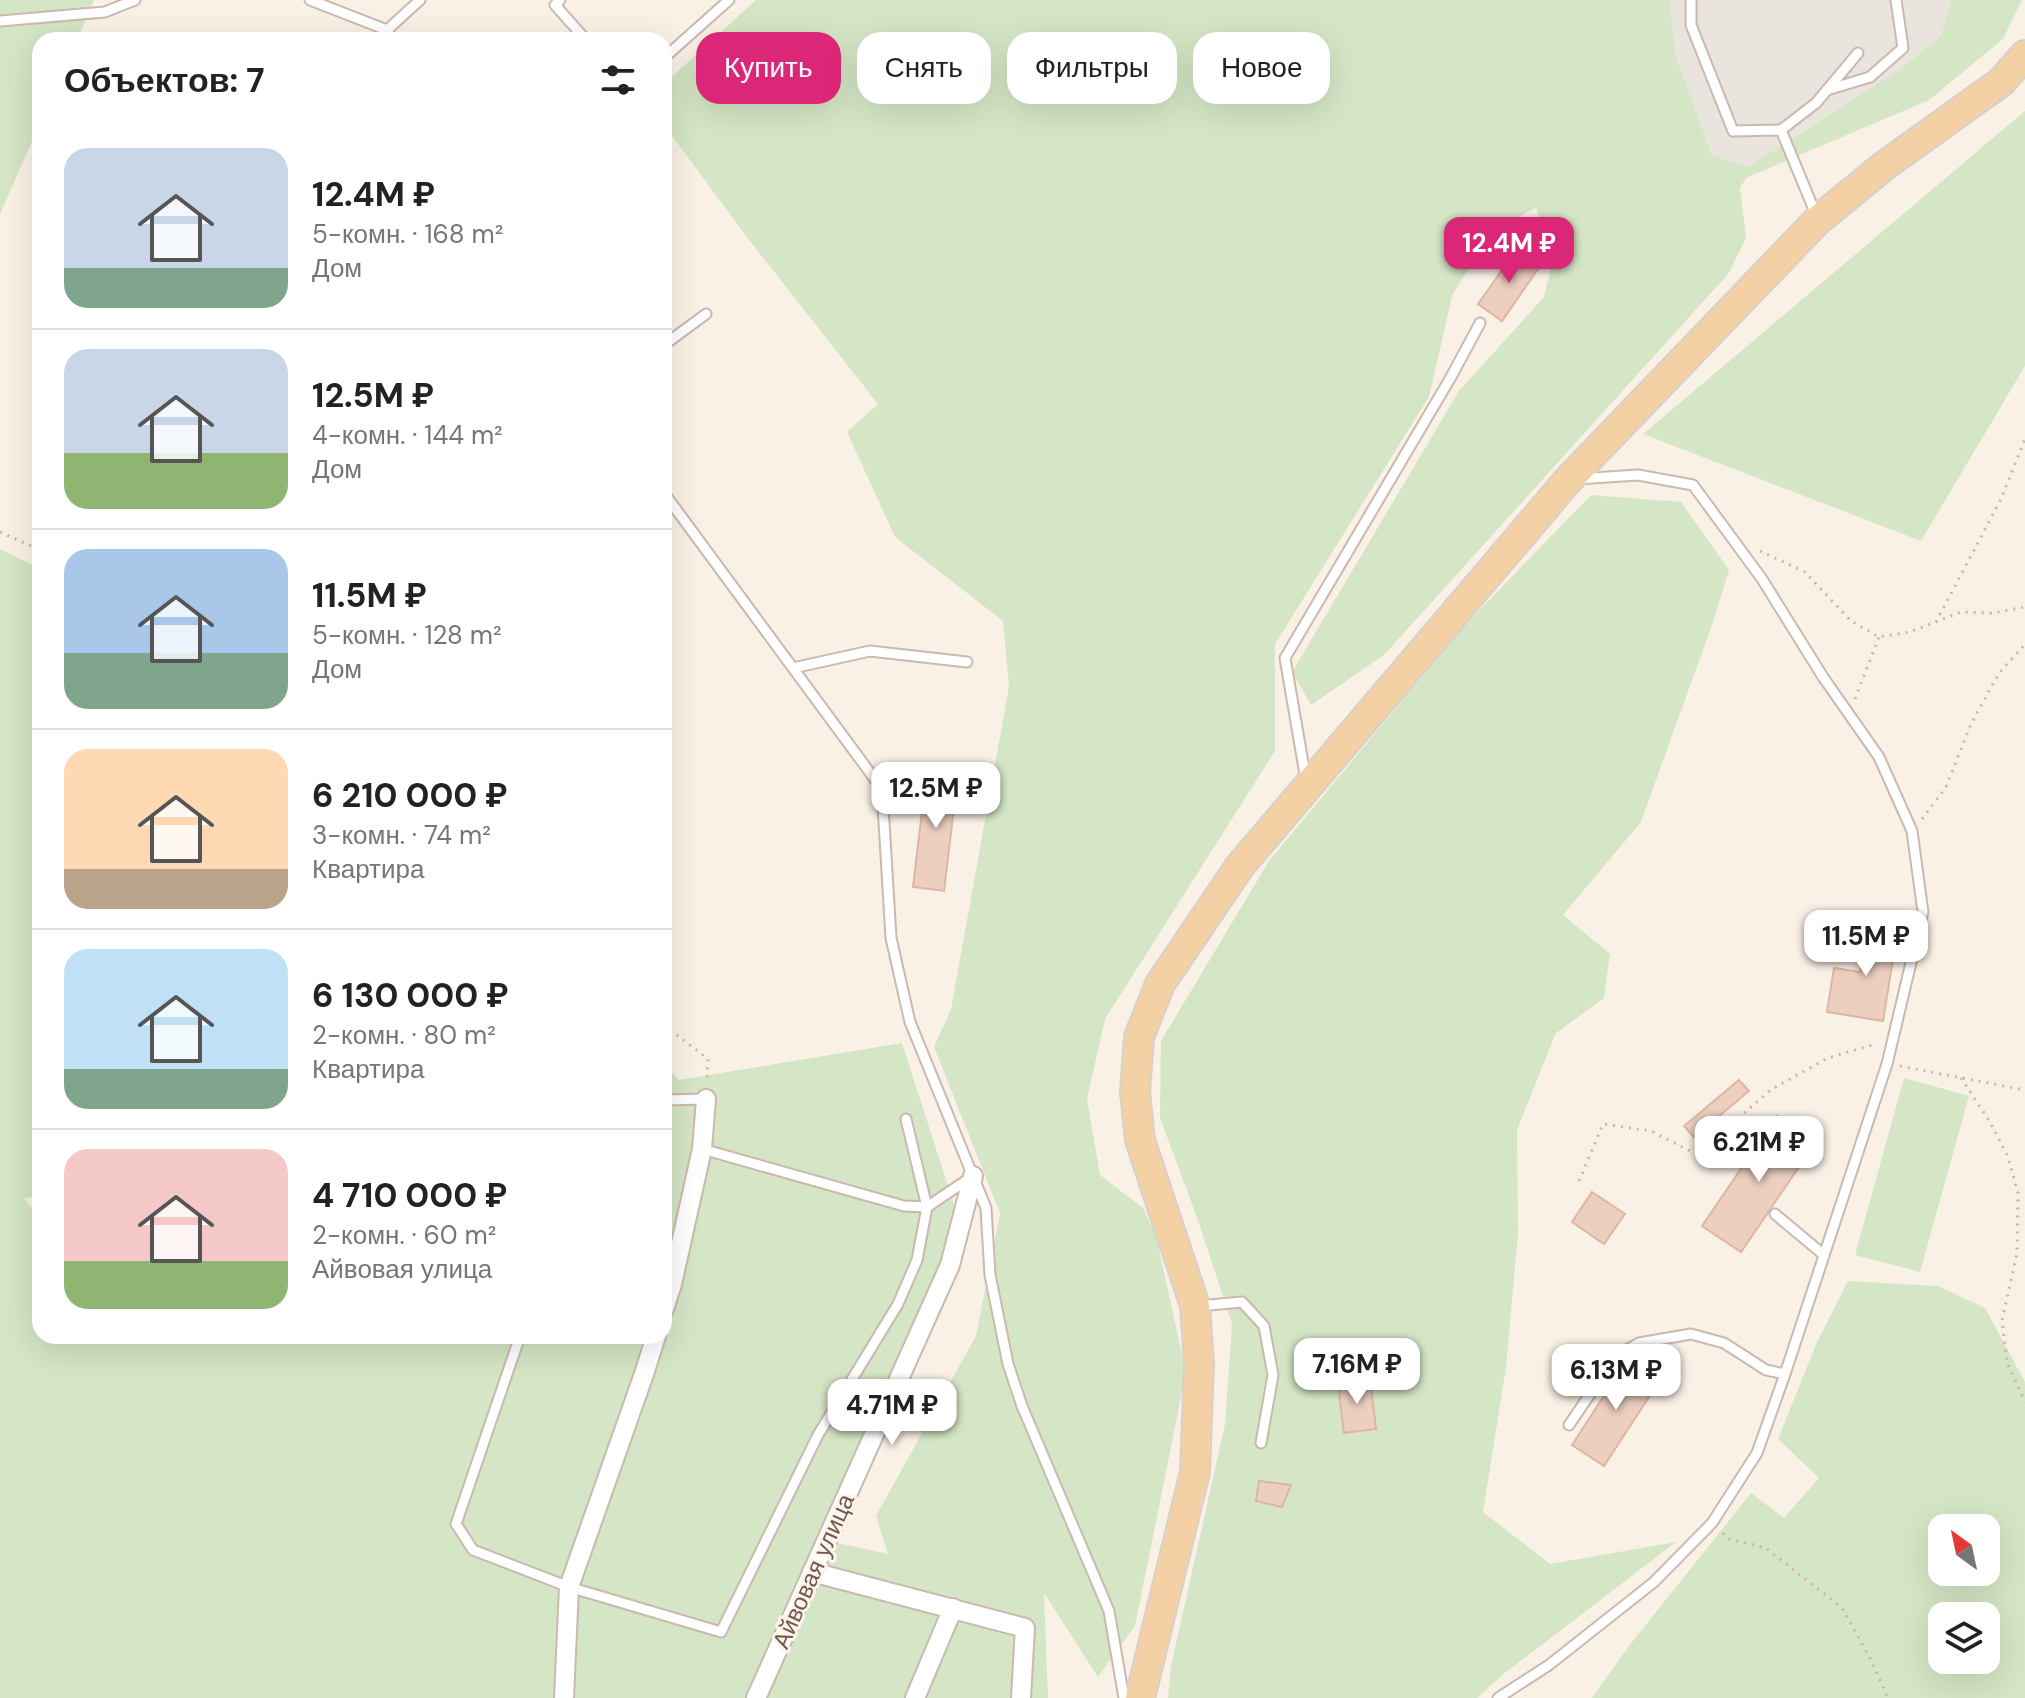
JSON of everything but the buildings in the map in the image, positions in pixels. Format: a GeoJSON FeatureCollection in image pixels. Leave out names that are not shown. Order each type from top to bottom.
{"type":"FeatureCollection","features":[{"type":"Feature","properties":{"kind":"main road"},"geometry":{"type":"LineString","coordinates":[[1140,1698],[1195,1472],[1199,1363],[1195,1306],[1140,1140],[1135,1092],[1139,1037],[1160,984],[1240,866],[1569,479],[1818,220],[1884,166],[2001,82],[2025,55]]}},
{"type":"Feature","properties":{"kind":"street"},"geometry":{"type":"LineString","coordinates":[[672,1284],[702,1149],[706,1099]]}},
{"type":"Feature","properties":{"kind":"street","name":"Айвовая улица"},"geometry":{"type":"LineString","coordinates":[[756,1698],[950,1265],[973,1176]]}},
{"type":"Feature","properties":{"kind":"street"},"geometry":{"type":"LineString","coordinates":[[564,1698],[569,1587],[653,1344]]}},
{"type":"Feature","properties":{"kind":"street"},"geometry":{"type":"LineString","coordinates":[[812,1572],[1025,1628],[1021,1698]]}},
{"type":"Feature","properties":{"kind":"street"},"geometry":{"type":"LineString","coordinates":[[915,1698],[953,1608]]}},
{"type":"Feature","properties":{"kind":"lane"},"geometry":{"type":"LineString","coordinates":[[0,21],[105,12],[135,0]]}},
{"type":"Feature","properties":{"kind":"lane"},"geometry":{"type":"LineString","coordinates":[[310,0],[387,30],[420,0]]}},
{"type":"Feature","properties":{"kind":"lane"},"geometry":{"type":"LineString","coordinates":[[560,0],[555,5],[579,32]]}},
{"type":"Feature","properties":{"kind":"lane"},"geometry":{"type":"LineString","coordinates":[[672,51],[729,0]]}},
{"type":"Feature","properties":{"kind":"lane"},"geometry":{"type":"LineString","coordinates":[[1691,0],[1691,25],[1733,131],[1781,130],[1816,103],[1858,53]]}},
{"type":"Feature","properties":{"kind":"lane"},"geometry":{"type":"LineString","coordinates":[[1827,90],[1870,77],[1903,48],[1896,0]]}},
{"type":"Feature","properties":{"kind":"lane"},"geometry":{"type":"LineString","coordinates":[[1781,130],[1818,220]]}},
{"type":"Feature","properties":{"kind":"lane"},"geometry":{"type":"LineString","coordinates":[[672,339],[706,314]]}},
{"type":"Feature","properties":{"kind":"lane"},"geometry":{"type":"LineString","coordinates":[[1307,787],[1285,658],[1480,323]]}},
{"type":"Feature","properties":{"kind":"lane"},"geometry":{"type":"LineString","coordinates":[[1498,1698],[1549,1665],[1654,1582],[1712,1523],[1757,1453],[1887,1064],[1923,912],[1912,831],[1879,757],[1762,579],[1693,485],[1638,475],[1569,479]]}},
{"type":"Feature","properties":{"kind":"lane"},"geometry":{"type":"LineString","coordinates":[[672,504],[882,789],[891,938],[910,1022],[986,1208],[990,1275],[1008,1364],[1022,1406],[1109,1611],[1124,1698]]}},
{"type":"Feature","properties":{"kind":"lane"},"geometry":{"type":"LineString","coordinates":[[793,668],[870,651],[967,662]]}},
{"type":"Feature","properties":{"kind":"lane"},"geometry":{"type":"LineString","coordinates":[[672,1100],[706,1099]]}},
{"type":"Feature","properties":{"kind":"lane"},"geometry":{"type":"LineString","coordinates":[[517,1344],[456,1524],[473,1550],[569,1587],[721,1632],[818,1435],[898,1304],[917,1260],[927,1207],[906,1119]]}},
{"type":"Feature","properties":{"kind":"lane"},"geometry":{"type":"LineString","coordinates":[[702,1149],[904,1206],[927,1207],[973,1176]]}},
{"type":"Feature","properties":{"kind":"lane"},"geometry":{"type":"LineString","coordinates":[[1775,1214],[1824,1255]]}},
{"type":"Feature","properties":{"kind":"lane"},"geometry":{"type":"LineString","coordinates":[[1195,1306],[1242,1302],[1264,1326],[1273,1375],[1261,1443]]}},
{"type":"Feature","properties":{"kind":"lane"},"geometry":{"type":"LineString","coordinates":[[1569,1425],[1616,1356],[1639,1343],[1691,1334],[1724,1343],[1766,1370],[1785,1374]]}},
{"type":"Feature","properties":{"kind":"path"},"geometry":{"type":"LineString","coordinates":[[1936,622],[2001,499],[2025,439]]}},
{"type":"Feature","properties":{"kind":"path"},"geometry":{"type":"LineString","coordinates":[[0,532],[32,546]]}},
{"type":"Feature","properties":{"kind":"path"},"geometry":{"type":"LineString","coordinates":[[1731,537],[1805,572],[1851,621],[1879,637],[1910,632],[1961,612],[1992,613],[2025,607]]}},
{"type":"Feature","properties":{"kind":"path"},"geometry":{"type":"LineString","coordinates":[[1849,714],[1879,637]]}},
{"type":"Feature","properties":{"kind":"path"},"geometry":{"type":"LineString","coordinates":[[1912,831],[1946,787],[1971,724],[1999,673],[2025,644]]}},
{"type":"Feature","properties":{"kind":"path"},"geometry":{"type":"LineString","coordinates":[[672,1031],[708,1059],[706,1099]]}},
{"type":"Feature","properties":{"kind":"path"},"geometry":{"type":"LineString","coordinates":[[1579,1181],[1603,1124],[1651,1131],[1696,1154],[1772,1089],[1828,1058],[1872,1045],[1887,1064],[2025,1090]]}},
{"type":"Feature","properties":{"kind":"path"},"geometry":{"type":"LineString","coordinates":[[1961,1078],[1990,1122],[2008,1157],[2018,1193],[2017,1253],[2002,1320],[2007,1363],[2025,1402]]}},
{"type":"Feature","properties":{"kind":"path"},"geometry":{"type":"LineString","coordinates":[[1712,1523],[1729,1539],[1766,1548],[1842,1608],[1888,1698]]}},
{"type":"Feature","properties":{"kind":"shaded area"},"geometry":{"type":"Polygon","coordinates":[[[1670,0],[1951,0],[1941,35],[1902,68],[1748,167],[1712,155],[1675,54],[1670,0]]]}},
{"type":"Feature","properties":{"kind":"green space"},"geometry":{"type":"Polygon","coordinates":[[[0,0],[94,0],[80,32],[32,32],[32,141],[0,214],[0,0]]]}},
{"type":"Feature","properties":{"kind":"green space"},"geometry":{"type":"Polygon","coordinates":[[[756,0],[1670,0],[1675,54],[1712,155],[1748,167],[1902,68],[1941,35],[1951,0],[2022,0],[2003,39],[1929,100],[1746,178],[1740,188],[1746,238],[1729,273],[1384,655],[1311,705],[1292,672],[1459,391],[1544,297],[1554,255],[1536,208],[1493,229],[1452,296],[1429,397],[1275,644],[1275,751],[1105,1019],[1087,1099],[1100,1175],[1143,1208],[1156,1236],[1186,1372],[1135,1626],[1098,1677],[1044,1593],[1048,1698],[0,1698],[0,549],[32,565],[32,1198],[24,1198],[32,1208],[32,1344],[672,1344],[672,1073],[679,1080],[902,1043],[960,1223],[820,1539],[888,1554],[876,1516],[976,1336],[1000,1213],[934,1047],[951,1009],[1009,687],[1003,621],[895,537],[847,432],[878,404],[672,136],[672,77],[696,55],[696,104],[841,104],[841,32],[721,32],[756,0]]]}},
{"type":"Feature","properties":{"kind":"green space"},"geometry":{"type":"Polygon","coordinates":[[[2025,111],[2025,366],[1921,541],[1643,434],[2025,111]]]}},
{"type":"Feature","properties":{"kind":"green space"},"geometry":{"type":"Polygon","coordinates":[[[1591,495],[1681,502],[1729,570],[1641,822],[1563,915],[1610,954],[1604,998],[1556,1033],[1517,1130],[1518,1233],[1506,1368],[1483,1512],[1550,1564],[1676,1542],[1501,1676],[1477,1698],[1168,1698],[1171,1666],[1225,1424],[1232,1324],[1160,1118],[1161,1041],[1269,861],[1464,626],[1591,495]]]}},
{"type":"Feature","properties":{"kind":"green space"},"geometry":{"type":"Polygon","coordinates":[[[1904,1078],[1969,1096],[1920,1272],[1855,1255],[1904,1078]]]}},
{"type":"Feature","properties":{"kind":"green space"},"geometry":{"type":"Polygon","coordinates":[[[1848,1281],[1938,1286],[1985,1308],[2025,1382],[2025,1698],[1592,1698],[1629,1646],[1751,1493],[1784,1518],[1819,1478],[1778,1439],[1817,1342],[1848,1281]]]}}]}
